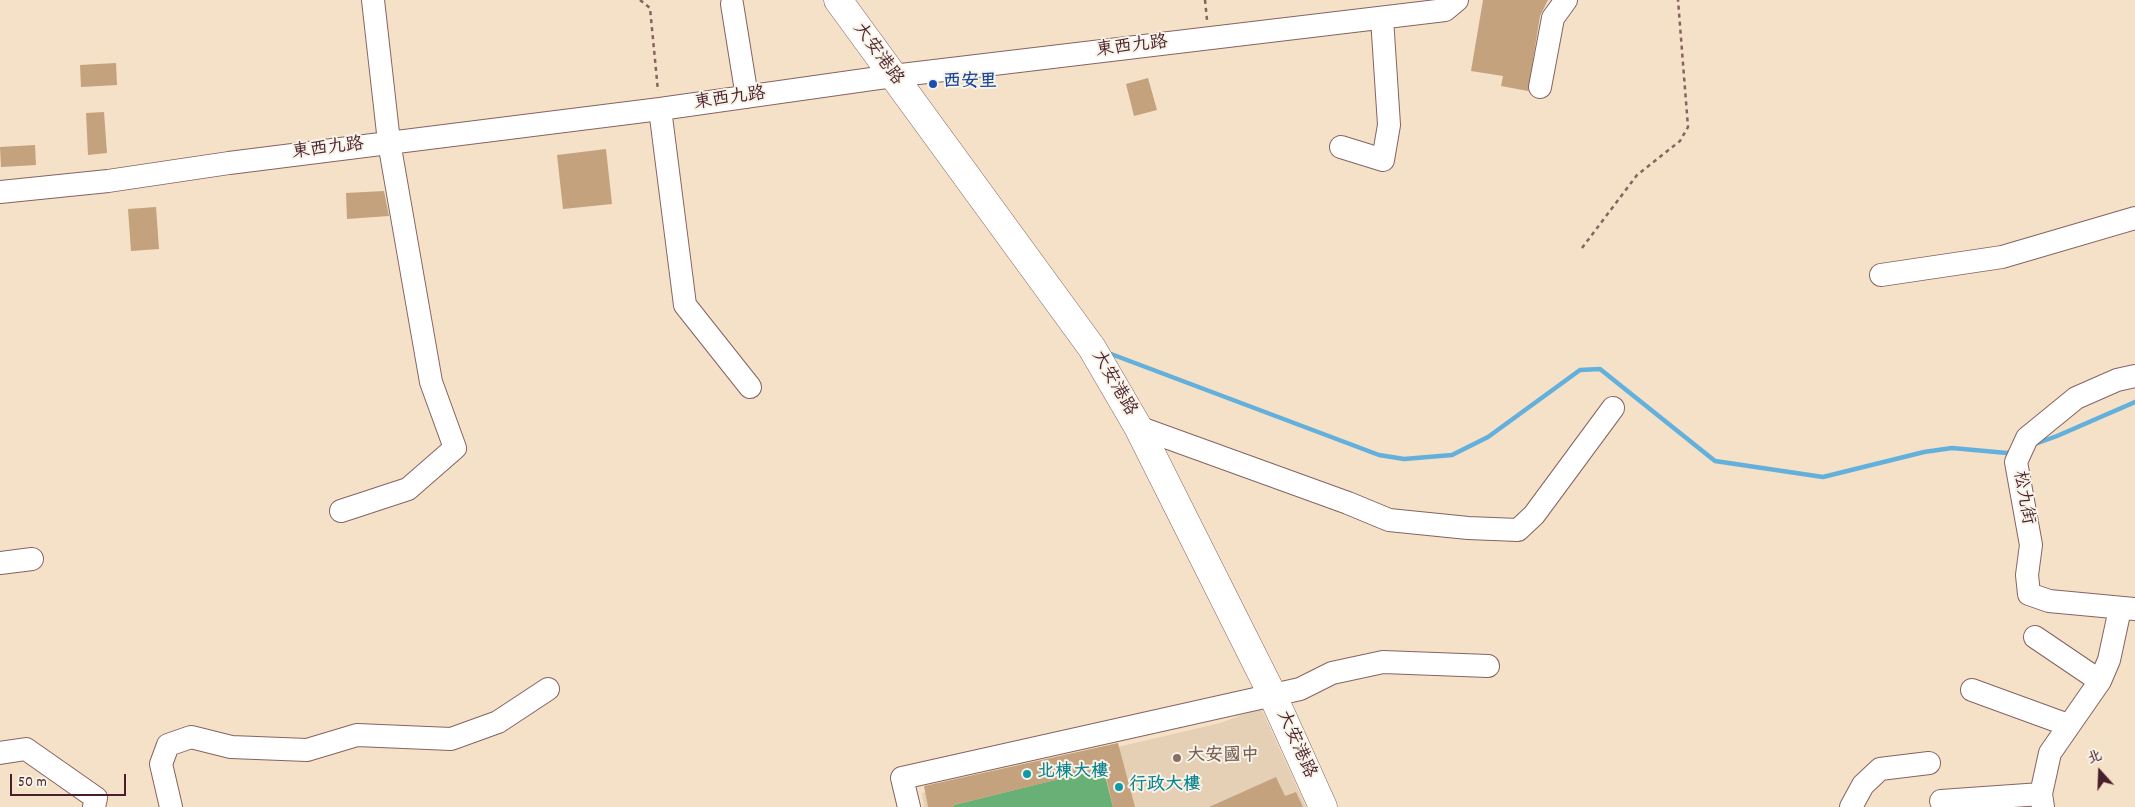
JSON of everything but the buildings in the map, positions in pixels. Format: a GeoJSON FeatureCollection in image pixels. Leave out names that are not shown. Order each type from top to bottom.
{"type":"FeatureCollection","features":[{"type":"Feature","properties":{"kind":"main road","name":"大安港路"},"geometry":{"type":"LineString","coordinates":[[838,0],[1092,348],[1138,427],[1272,694],[1323,807]]}},
{"type":"Feature","properties":{"kind":"street"},"geometry":{"type":"LineString","coordinates":[[341,511],[408,489],[455,448],[431,382],[388,142],[373,0]]}},
{"type":"Feature","properties":{"kind":"street","name":"東西九路"},"geometry":{"type":"LineString","coordinates":[[0,192],[108,181],[388,142],[660,110],[892,76],[1446,10],[1456,0]]}},
{"type":"Feature","properties":{"kind":"street"},"geometry":{"type":"LineString","coordinates":[[1540,87],[1553,18],[1566,0]]}},
{"type":"Feature","properties":{"kind":"street"},"geometry":{"type":"LineString","coordinates":[[732,4],[747,97]]}},
{"type":"Feature","properties":{"kind":"street"},"geometry":{"type":"LineString","coordinates":[[1342,148],[1383,160],[1389,125],[1382,18]]}},
{"type":"Feature","properties":{"kind":"street"},"geometry":{"type":"LineString","coordinates":[[660,110],[685,305],[750,387]]}},
{"type":"Feature","properties":{"kind":"street"},"geometry":{"type":"LineString","coordinates":[[1881,275],[2002,257],[2135,218]]}},
{"type":"Feature","properties":{"kind":"street","name":"松九街"},"geometry":{"type":"LineString","coordinates":[[2042,800],[2050,753],[2100,680],[2127,609],[2049,601],[2029,594],[2027,575],[2031,545],[2016,462],[2027,438],[2076,398],[2116,380],[2135,376]]}},
{"type":"Feature","properties":{"kind":"street"},"geometry":{"type":"LineString","coordinates":[[1138,427],[1389,520],[1468,528],[1518,530],[1534,515],[1613,408]]}},
{"type":"Feature","properties":{"kind":"street"},"geometry":{"type":"LineString","coordinates":[[0,563],[32,559]]}},
{"type":"Feature","properties":{"kind":"street"},"geometry":{"type":"LineString","coordinates":[[2035,637],[2100,680]]}},
{"type":"Feature","properties":{"kind":"street"},"geometry":{"type":"LineString","coordinates":[[909,807],[902,778],[1300,689],[1332,672],[1383,662],[1488,666]]}},
{"type":"Feature","properties":{"kind":"street"},"geometry":{"type":"LineString","coordinates":[[171,807],[161,764],[168,745],[191,736],[231,747],[307,750],[357,735],[451,739],[498,722],[548,689]]}},
{"type":"Feature","properties":{"kind":"street"},"geometry":{"type":"LineString","coordinates":[[1972,690],[2068,725]]}},
{"type":"Feature","properties":{"kind":"street"},"geometry":{"type":"LineString","coordinates":[[0,753],[26,749],[96,798],[94,807]]}},
{"type":"Feature","properties":{"kind":"street"},"geometry":{"type":"LineString","coordinates":[[1851,807],[1863,785],[1880,768],[1929,763]]}},
{"type":"Feature","properties":{"kind":"street"},"geometry":{"type":"LineString","coordinates":[[1940,801],[2042,800]]}},
{"type":"Feature","properties":{"kind":"path"},"geometry":{"type":"LineString","coordinates":[[640,0],[650,8],[660,110]]}},
{"type":"Feature","properties":{"kind":"path"},"geometry":{"type":"LineString","coordinates":[[1582,248],[1637,175],[1680,141],[1688,127],[1678,0]]}},
{"type":"Feature","properties":{"kind":"shaded area","name":"大安國中"},"geometry":{"type":"Polygon","coordinates":[[[1261,708],[1306,807],[924,807],[922,793],[1220,723],[1261,708]]]}},
{"type":"Feature","properties":{"kind":"green space"},"geometry":{"type":"Polygon","coordinates":[[[1103,768],[1113,807],[954,807],[954,805],[1103,768]]]}},
{"type":"Feature","properties":{"kind":"waterway"},"geometry":{"type":"LineString","coordinates":[[1111,354],[1379,455],[1404,459],[1452,455],[1488,437],[1580,370],[1600,369],[1715,461],[1823,477],[1924,452],[1952,448],[2007,453],[2013,451]]}},
{"type":"Feature","properties":{"kind":"waterway"},"geometry":{"type":"LineString","coordinates":[[2035,444],[2135,402]]}},
{"type":"Feature","properties":{"kind":"place","name":"西安里"},"geometry":{"type":"Point","coordinates":[933,84]}},
{"type":"Feature","properties":{"kind":"place","name":"大安國中"},"geometry":{"type":"Point","coordinates":[1177,758]}},
{"type":"Feature","properties":{"kind":"place","name":"北棟大樓"},"geometry":{"type":"Point","coordinates":[1027,774]}},
{"type":"Feature","properties":{"kind":"place","name":"行政大樓"},"geometry":{"type":"Point","coordinates":[1119,787]}}]}
